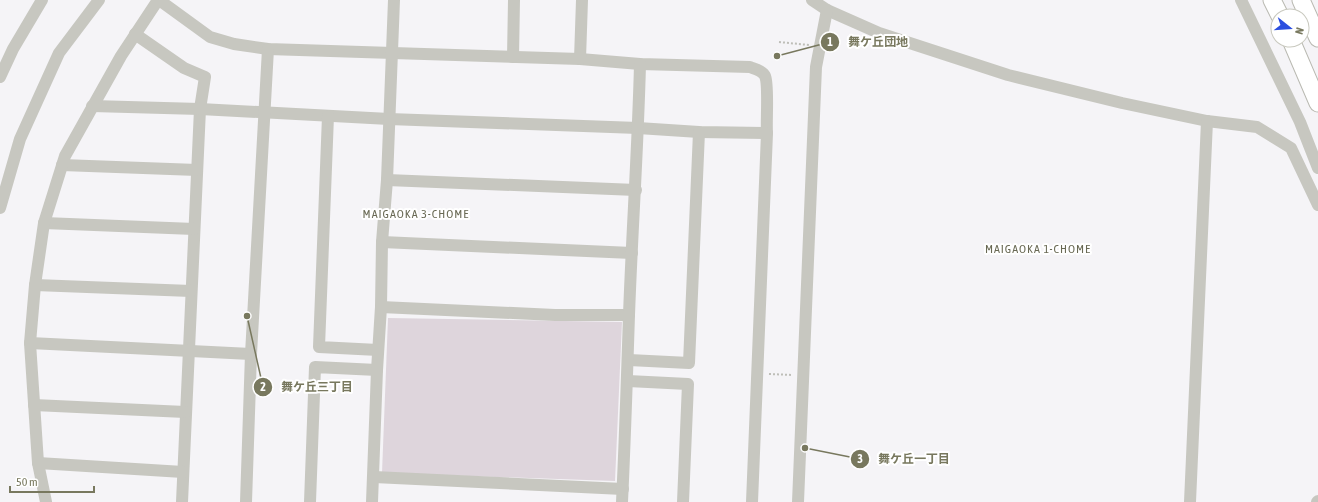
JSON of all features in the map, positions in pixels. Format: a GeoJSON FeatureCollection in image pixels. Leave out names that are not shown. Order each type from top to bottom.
{"type":"FeatureCollection","features":[{"type":"Feature","properties":{"kind":"highway"},"geometry":{"type":"LineString","coordinates":[[1300,0],[1318,38]]}},
{"type":"Feature","properties":{"kind":"highway"},"geometry":{"type":"LineString","coordinates":[[1294,48],[1318,103]]}},
{"type":"Feature","properties":{"kind":"street"},"geometry":{"type":"LineString","coordinates":[[0,77],[13,49],[42,0]]}},
{"type":"Feature","properties":{"kind":"street"},"geometry":{"type":"LineString","coordinates":[[0,208],[20,139],[59,53],[99,0]]}},
{"type":"Feature","properties":{"kind":"street"},"geometry":{"type":"LineString","coordinates":[[46,502],[38,463],[30,343],[35,284],[44,223],[66,156],[92,106],[121,56],[158,0],[210,37],[234,44],[268,49],[750,67],[765,75],[767,84],[766,133],[752,502]]}},
{"type":"Feature","properties":{"kind":"street"},"geometry":{"type":"LineString","coordinates":[[372,502],[378,350],[382,307],[382,242],[387,180],[394,0]]}},
{"type":"Feature","properties":{"kind":"street"},"geometry":{"type":"LineString","coordinates":[[513,57],[514,0]]}},
{"type":"Feature","properties":{"kind":"street"},"geometry":{"type":"LineString","coordinates":[[580,60],[582,0]]}},
{"type":"Feature","properties":{"kind":"street"},"geometry":{"type":"LineString","coordinates":[[812,0],[828,10],[879,33],[1008,75],[1122,103],[1207,121],[1257,127],[1291,148],[1318,205]]}},
{"type":"Feature","properties":{"kind":"street"},"geometry":{"type":"LineString","coordinates":[[1241,0],[1300,122],[1318,168]]}},
{"type":"Feature","properties":{"kind":"street"},"geometry":{"type":"LineString","coordinates":[[798,502],[816,66],[828,10]]}},
{"type":"Feature","properties":{"kind":"street"},"geometry":{"type":"LineString","coordinates":[[136,34],[184,68],[205,77],[200,109],[182,502]]}},
{"type":"Feature","properties":{"kind":"street"},"geometry":{"type":"LineString","coordinates":[[246,502],[251,354],[268,49]]}},
{"type":"Feature","properties":{"kind":"street"},"geometry":{"type":"LineString","coordinates":[[622,502],[640,64]]}},
{"type":"Feature","properties":{"kind":"street"},"geometry":{"type":"LineString","coordinates":[[92,106],[200,109],[389,119],[638,128],[699,132],[766,133]]}},
{"type":"Feature","properties":{"kind":"street"},"geometry":{"type":"LineString","coordinates":[[328,116],[319,347],[378,350]]}},
{"type":"Feature","properties":{"kind":"street"},"geometry":{"type":"LineString","coordinates":[[1190,502],[1207,121]]}},
{"type":"Feature","properties":{"kind":"street"},"geometry":{"type":"LineString","coordinates":[[629,360],[690,363],[699,132]]}},
{"type":"Feature","properties":{"kind":"street"},"geometry":{"type":"LineString","coordinates":[[62,165],[197,170]]}},
{"type":"Feature","properties":{"kind":"street"},"geometry":{"type":"LineString","coordinates":[[387,180],[636,190]]}},
{"type":"Feature","properties":{"kind":"street"},"geometry":{"type":"LineString","coordinates":[[44,223],[194,229]]}},
{"type":"Feature","properties":{"kind":"street"},"geometry":{"type":"LineString","coordinates":[[382,242],[632,253]]}},
{"type":"Feature","properties":{"kind":"street"},"geometry":{"type":"LineString","coordinates":[[35,284],[191,291]]}},
{"type":"Feature","properties":{"kind":"street"},"geometry":{"type":"LineString","coordinates":[[382,307],[555,316],[629,315]]}},
{"type":"Feature","properties":{"kind":"street"},"geometry":{"type":"LineString","coordinates":[[30,343],[251,354]]}},
{"type":"Feature","properties":{"kind":"street"},"geometry":{"type":"LineString","coordinates":[[310,502],[315,367],[377,370]]}},
{"type":"Feature","properties":{"kind":"street"},"geometry":{"type":"LineString","coordinates":[[628,381],[688,384],[683,502]]}},
{"type":"Feature","properties":{"kind":"street"},"geometry":{"type":"LineString","coordinates":[[34,406],[185,412]]}},
{"type":"Feature","properties":{"kind":"street"},"geometry":{"type":"LineString","coordinates":[[38,463],[183,472]]}},
{"type":"Feature","properties":{"kind":"street"},"geometry":{"type":"LineString","coordinates":[[374,477],[622,489]]}},
{"type":"Feature","properties":{"kind":"path"},"geometry":{"type":"LineString","coordinates":[[779,42],[820,46]]}},
{"type":"Feature","properties":{"kind":"path"},"geometry":{"type":"LineString","coordinates":[[757,374],[804,375]]}},
{"type":"Feature","properties":{"kind":"shaded area"},"geometry":{"type":"Polygon","coordinates":[[[388,318],[622,322],[615,481],[382,473],[388,318]]]}},
{"type":"Feature","properties":{"kind":"place","name":"舞ケ丘団地"},"geometry":{"type":"Point","coordinates":[777,56]}},
{"type":"Feature","properties":{"kind":"place","name":"舞ケ丘三丁目"},"geometry":{"type":"Point","coordinates":[247,316]}},
{"type":"Feature","properties":{"kind":"place","name":"舞ケ丘一丁目"},"geometry":{"type":"Point","coordinates":[805,448]}},
{"type":"Feature","properties":{"kind":"district","name":"MAIGAOKA 3-CHOME"},"geometry":{"type":"Point","coordinates":[416,214]}},
{"type":"Feature","properties":{"kind":"district","name":"MAIGAOKA 1-CHOME"},"geometry":{"type":"Point","coordinates":[1038,249]}}]}
